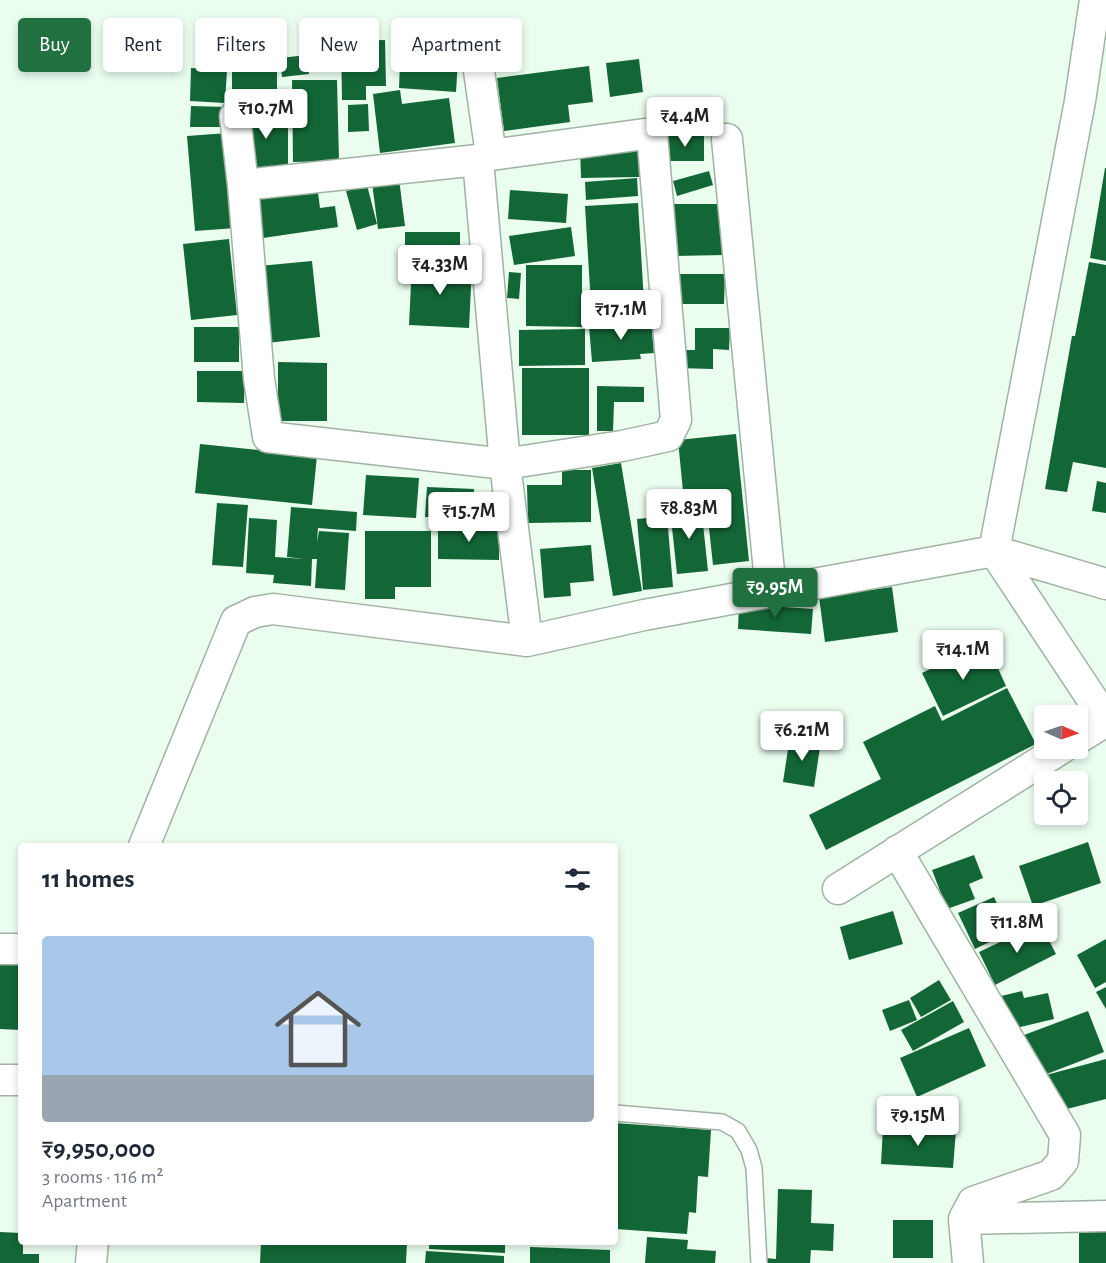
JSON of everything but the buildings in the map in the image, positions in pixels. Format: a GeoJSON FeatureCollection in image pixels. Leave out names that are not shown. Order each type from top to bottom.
{"type":"FeatureCollection","features":[{"type":"Feature","properties":{"kind":"street"},"geometry":{"type":"LineString","coordinates":[[1088,732],[1106,720],[994,551],[1093,104],[1095,0]]}},
{"type":"Feature","properties":{"kind":"street"},"geometry":{"type":"LineString","coordinates":[[477,72],[505,464],[527,641]]}},
{"type":"Feature","properties":{"kind":"street"},"geometry":{"type":"LineString","coordinates":[[235,116],[259,379],[268,437],[505,464],[622,446],[668,436],[676,420],[652,133],[484,158],[243,184]]}},
{"type":"Feature","properties":{"kind":"street"},"geometry":{"type":"LineString","coordinates":[[727,139],[771,592]]}},
{"type":"Feature","properties":{"kind":"street"},"geometry":{"type":"LineString","coordinates":[[145,843],[236,621],[255,612],[273,609],[527,641],[644,615],[994,551],[1106,584]]}},
{"type":"Feature","properties":{"kind":"street"},"geometry":{"type":"LineString","coordinates":[[838,889],[1044,759]]}},
{"type":"Feature","properties":{"kind":"street"},"geometry":{"type":"LineString","coordinates":[[897,851],[1065,1135],[1063,1161],[1051,1175],[973,1202],[964,1219],[968,1263]]}},
{"type":"Feature","properties":{"kind":"street"},"geometry":{"type":"LineString","coordinates":[[0,948],[18,949]]}},
{"type":"Feature","properties":{"kind":"street"},"geometry":{"type":"LineString","coordinates":[[0,1080],[18,1080]]}},
{"type":"Feature","properties":{"kind":"street"},"geometry":{"type":"LineString","coordinates":[[964,1219],[1106,1216]]}},
{"type":"Feature","properties":{"kind":"street"},"geometry":{"type":"LineString","coordinates":[[91,1263],[93,1245]]}},
{"type":"Feature","properties":{"kind":"lane"},"geometry":{"type":"LineString","coordinates":[[618,1113],[722,1122],[738,1131],[749,1150],[754,1168],[759,1263]]}}]}
